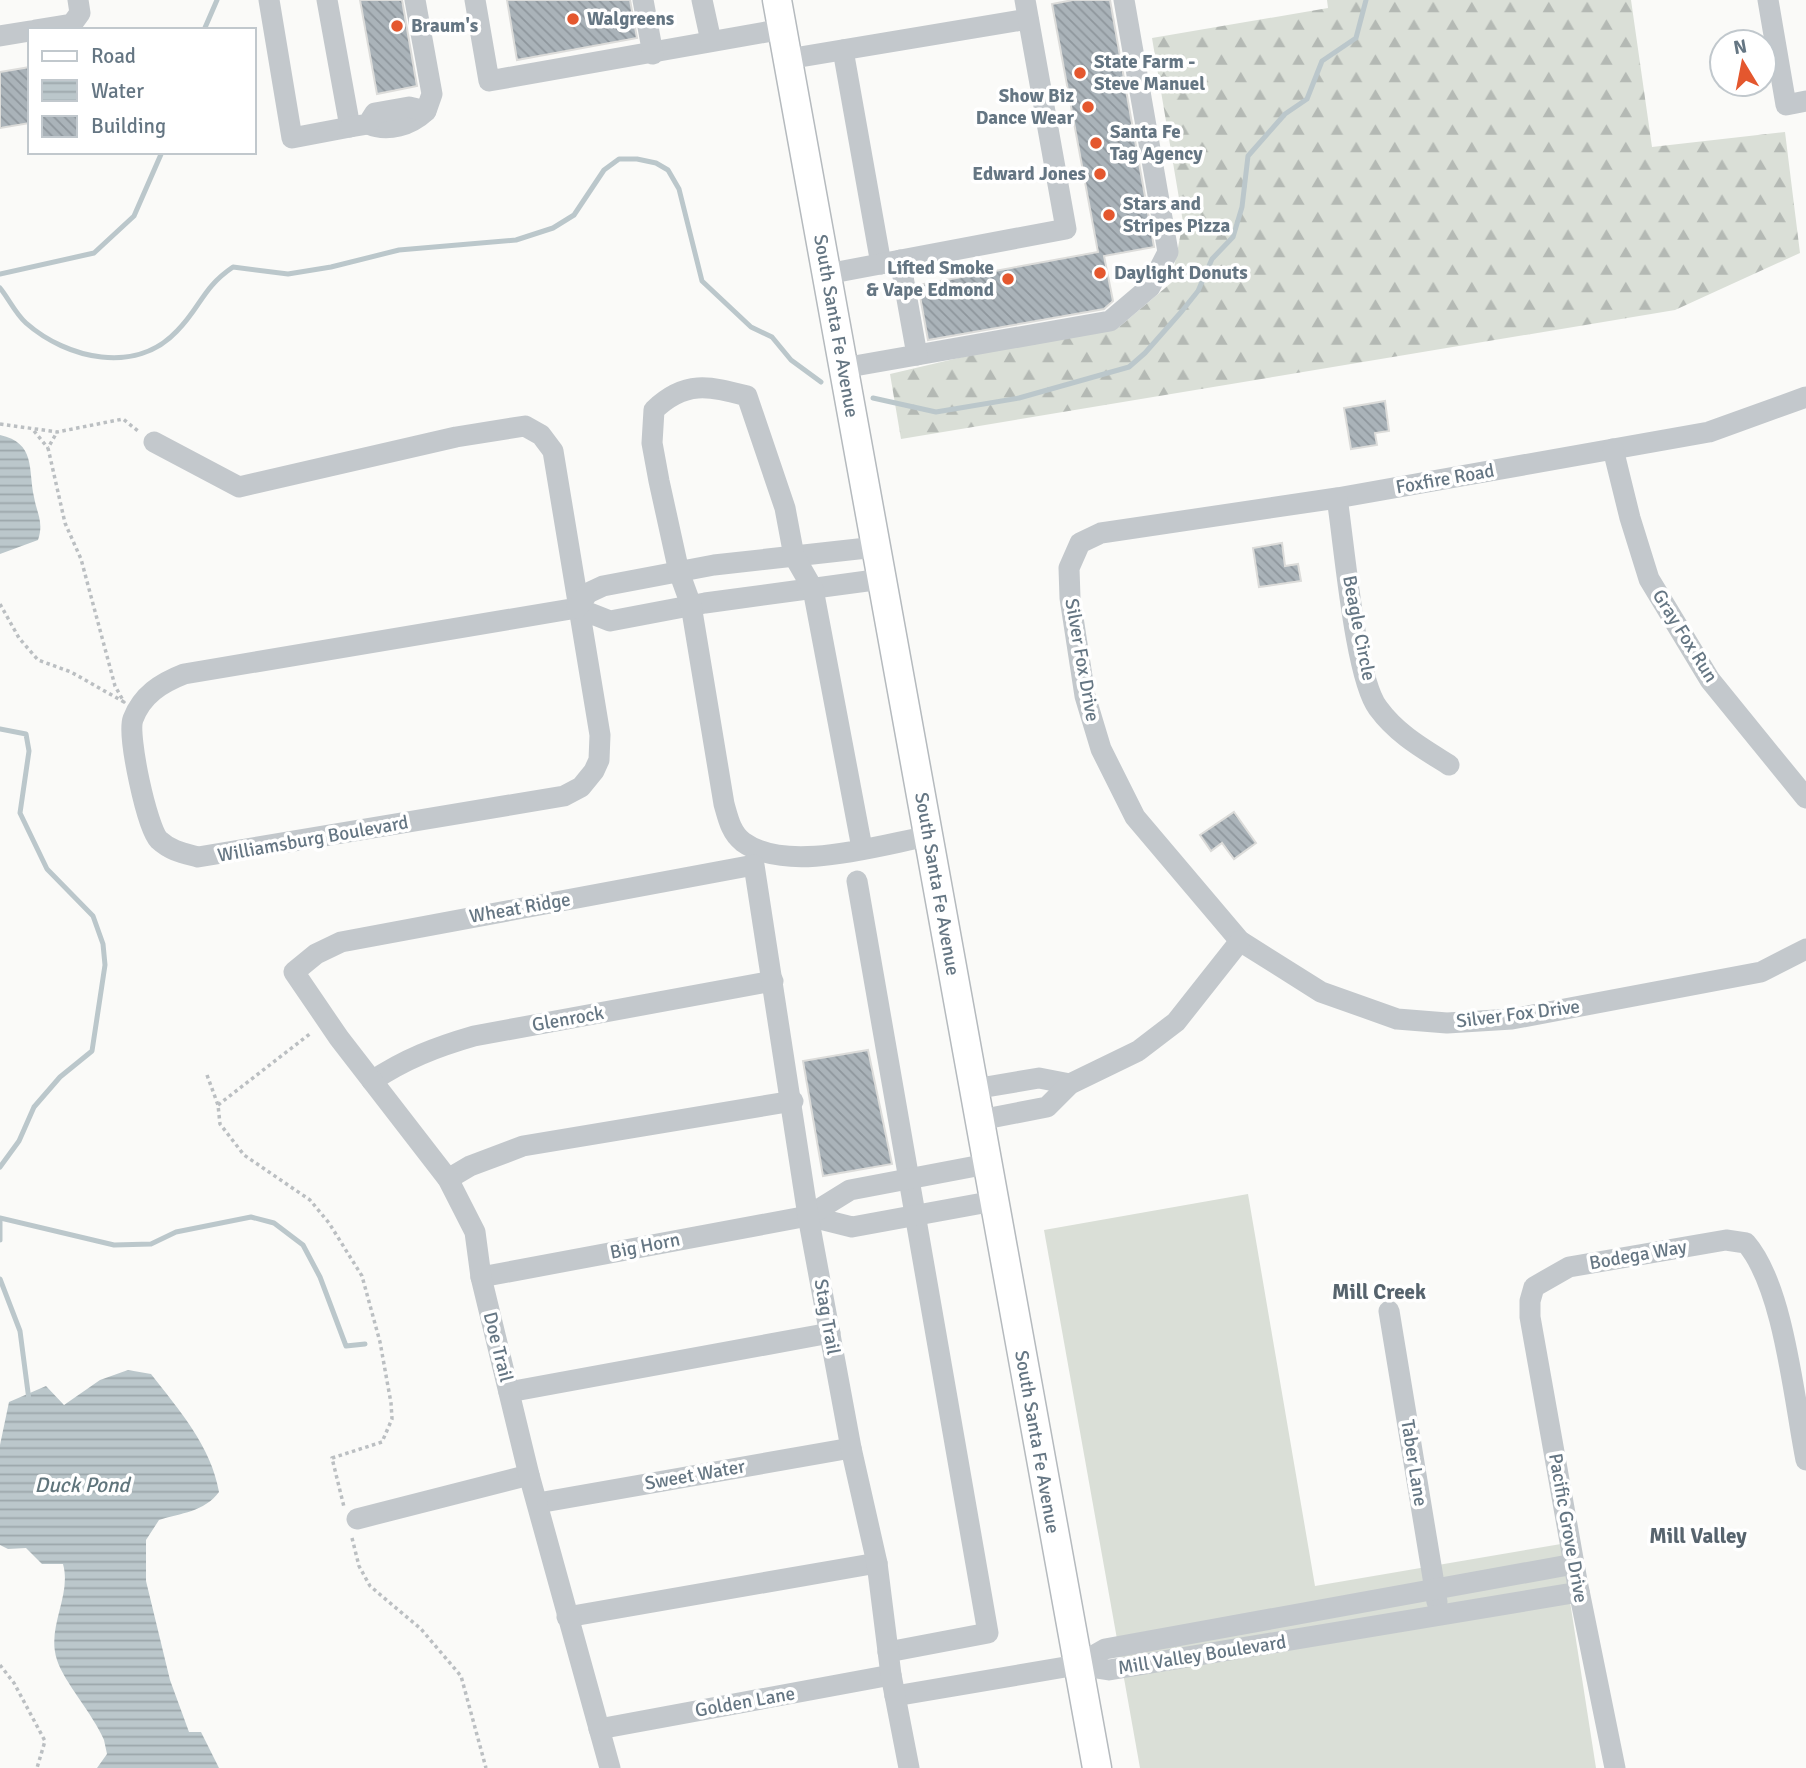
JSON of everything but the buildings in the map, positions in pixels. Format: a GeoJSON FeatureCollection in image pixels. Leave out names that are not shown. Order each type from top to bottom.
{"type":"FeatureCollection","features":[{"type":"Feature","properties":{"kind":"main road","name":"South Santa Fe Avenue"},"geometry":{"type":"LineString","coordinates":[[777,0],[1097,1768]]}},
{"type":"Feature","properties":{"kind":"street"},"geometry":{"type":"LineString","coordinates":[[43,28],[72,23],[80,13],[78,0]]}},
{"type":"Feature","properties":{"kind":"street"},"geometry":{"type":"LineString","coordinates":[[269,0],[292,138],[359,126],[375,113],[409,107],[426,111],[432,94],[415,0]]}},
{"type":"Feature","properties":{"kind":"street"},"geometry":{"type":"LineString","coordinates":[[327,0],[359,126]]}},
{"type":"Feature","properties":{"kind":"street"},"geometry":{"type":"LineString","coordinates":[[475,0],[489,81],[783,29]]}},
{"type":"Feature","properties":{"kind":"street"},"geometry":{"type":"LineString","coordinates":[[643,0],[653,54]]}},
{"type":"Feature","properties":{"kind":"street"},"geometry":{"type":"LineString","coordinates":[[702,0],[711,41]]}},
{"type":"Feature","properties":{"kind":"street"},"geometry":{"type":"LineString","coordinates":[[844,368],[1110,321],[1150,287],[1168,252],[1124,0]]}},
{"type":"Feature","properties":{"kind":"street"},"geometry":{"type":"LineString","coordinates":[[1768,0],[1796,103]]}},
{"type":"Feature","properties":{"kind":"street"},"geometry":{"type":"LineString","coordinates":[[788,59],[843,50],[1027,10],[1066,229],[827,274]]}},
{"type":"Feature","properties":{"kind":"street"},"geometry":{"type":"LineString","coordinates":[[0,36],[28,31]]}},
{"type":"Feature","properties":{"kind":"street"},"geometry":{"type":"LineString","coordinates":[[843,50],[890,262],[917,355]]}},
{"type":"Feature","properties":{"kind":"street"},"geometry":{"type":"LineString","coordinates":[[862,848],[813,589],[794,556],[785,508],[747,396],[709,386],[670,395],[654,410],[652,443],[679,572],[691,605],[724,804],[731,827],[741,841],[756,849],[779,855],[818,856],[929,836]]}},
{"type":"Feature","properties":{"kind":"street","name":"Foxfire Road"},"geometry":{"type":"LineString","coordinates":[[1080,543],[1101,533],[1337,498],[1709,432],[1806,397]]}},
{"type":"Feature","properties":{"kind":"street","name":"Williamsburg Boulevard"},"geometry":{"type":"LineString","coordinates":[[154,442],[239,487],[456,437],[525,426],[541,435],[553,451],[601,748],[594,771],[581,787],[573,792],[227,854],[198,857],[172,850],[157,838],[148,815],[132,722],[144,699],[163,682],[184,674],[577,608]]}},
{"type":"Feature","properties":{"kind":"street","name":"Gray Fox Run"},"geometry":{"type":"LineString","coordinates":[[1613,449],[1649,579],[1710,680],[1806,798]]}},
{"type":"Feature","properties":{"kind":"street","name":"Beagle Circle"},"geometry":{"type":"LineString","coordinates":[[1337,498],[1362,668],[1376,706],[1398,733],[1449,765]]}},
{"type":"Feature","properties":{"kind":"street","name":"Silver Fox Drive"},"geometry":{"type":"LineString","coordinates":[[1080,543],[1069,568],[1070,598],[1085,696],[1101,750],[1135,817],[1240,941],[1321,992],[1397,1019],[1447,1023],[1512,1019],[1761,972],[1806,949]]}},
{"type":"Feature","properties":{"kind":"street"},"geometry":{"type":"LineString","coordinates":[[876,547],[679,572],[603,586],[588,593],[577,608],[610,621],[691,605],[882,579]]}},
{"type":"Feature","properties":{"kind":"street","name":"Wheat Ridge"},"geometry":{"type":"LineString","coordinates":[[294,972],[316,954],[341,942],[754,865]]}},
{"type":"Feature","properties":{"kind":"street","name":"Stag Trail"},"geometry":{"type":"LineString","coordinates":[[754,865],[793,1101],[808,1216],[851,1448],[877,1563],[893,1686],[909,1768]]}},
{"type":"Feature","properties":{"kind":"street"},"geometry":{"type":"LineString","coordinates":[[857,881],[988,1633],[888,1652]]}},
{"type":"Feature","properties":{"kind":"street"},"geometry":{"type":"LineString","coordinates":[[980,1120],[1047,1107],[1070,1084],[1115,1065],[1176,1022],[1240,941]]}},
{"type":"Feature","properties":{"kind":"street","name":"Doe Trail"},"geometry":{"type":"LineString","coordinates":[[294,972],[327,1021],[448,1179],[475,1232],[481,1277],[509,1392],[567,1617],[610,1768]]}},
{"type":"Feature","properties":{"kind":"street","name":"Glenrock"},"geometry":{"type":"LineString","coordinates":[[372,1081],[404,1060],[429,1048],[474,1036],[774,981]]}},
{"type":"Feature","properties":{"kind":"street"},"geometry":{"type":"LineString","coordinates":[[974,1089],[1039,1078],[1070,1084]]}},
{"type":"Feature","properties":{"kind":"street"},"geometry":{"type":"LineString","coordinates":[[448,1179],[470,1166],[523,1146],[793,1101]]}},
{"type":"Feature","properties":{"kind":"street","name":"Big Horn"},"geometry":{"type":"LineString","coordinates":[[481,1277],[808,1216],[850,1190],[987,1164]]}},
{"type":"Feature","properties":{"kind":"street","name":"Big Horn"},"geometry":{"type":"LineString","coordinates":[[808,1216],[852,1227],[994,1201]]}},
{"type":"Feature","properties":{"kind":"street","name":"Bodega Way"},"geometry":{"type":"LineString","coordinates":[[1534,1287],[1569,1268],[1726,1240],[1746,1243],[1758,1256],[1772,1285],[1806,1460]]}},
{"type":"Feature","properties":{"kind":"street","name":"Pacific Grove Drive"},"geometry":{"type":"LineString","coordinates":[[1534,1287],[1530,1317],[1579,1591],[1615,1768]]}},
{"type":"Feature","properties":{"kind":"street","name":"Taber Lane"},"geometry":{"type":"LineString","coordinates":[[1389,1311],[1440,1616]]}},
{"type":"Feature","properties":{"kind":"street"},"geometry":{"type":"LineString","coordinates":[[509,1392],[830,1333]]}},
{"type":"Feature","properties":{"kind":"street","name":"Sweet Water"},"geometry":{"type":"LineString","coordinates":[[538,1503],[851,1448]]}},
{"type":"Feature","properties":{"kind":"street"},"geometry":{"type":"LineString","coordinates":[[351,1520],[530,1475]]}},
{"type":"Feature","properties":{"kind":"street"},"geometry":{"type":"LineString","coordinates":[[567,1617],[877,1563]]}},
{"type":"Feature","properties":{"kind":"street","name":"Mill Valley Boulevard"},"geometry":{"type":"LineString","coordinates":[[1077,1665],[1105,1649],[1574,1564]]}},
{"type":"Feature","properties":{"kind":"street","name":"Mill Valley Boulevard"},"geometry":{"type":"LineString","coordinates":[[1077,1665],[1109,1670],[1579,1591]]}},
{"type":"Feature","properties":{"kind":"street","name":"Golden Lane"},"geometry":{"type":"LineString","coordinates":[[599,1729],[893,1686],[1077,1665]]}},
{"type":"Feature","properties":{"kind":"path"},"geometry":{"type":"LineString","coordinates":[[0,424],[57,432],[123,419],[154,442]]}},
{"type":"Feature","properties":{"kind":"path"},"geometry":{"type":"LineString","coordinates":[[0,604],[19,638],[38,660],[71,672],[124,702],[115,686],[81,559],[65,523],[48,448],[33,429]]}},
{"type":"Feature","properties":{"kind":"path"},"geometry":{"type":"LineString","coordinates":[[48,448],[57,432]]}},
{"type":"Feature","properties":{"kind":"path"},"geometry":{"type":"LineString","coordinates":[[218,1105],[327,1021]]}},
{"type":"Feature","properties":{"kind":"path"},"geometry":{"type":"LineString","coordinates":[[207,1075],[218,1105],[220,1124],[244,1154],[310,1200],[362,1276],[380,1342],[392,1419],[382,1442],[331,1458],[351,1520],[359,1566],[370,1586],[421,1629],[461,1676],[486,1768]]}},
{"type":"Feature","properties":{"kind":"path"},"geometry":{"type":"LineString","coordinates":[[0,1665],[14,1683],[45,1741],[37,1768]]}},
{"type":"Feature","properties":{"kind":"green space"},"geometry":{"type":"Polygon","coordinates":[[[1327,0],[1631,0],[1652,147],[1785,132],[1800,253],[1675,310],[901,439],[890,374],[1001,348],[1119,327],[1171,283],[1183,222],[1152,38],[1328,8],[1327,0]]]}},
{"type":"Feature","properties":{"kind":"green space"},"geometry":{"type":"Polygon","coordinates":[[[1248,1194],[1315,1586],[1561,1544],[1596,1768],[1140,1768],[1044,1230],[1248,1194]]]}},
{"type":"Feature","properties":{"kind":"water"},"geometry":{"type":"Polygon","coordinates":[[[0,435],[20,444],[25,451],[40,528],[38,540],[0,554],[0,435]]]}},
{"type":"Feature","properties":{"kind":"water","name":"Duck Pond"},"geometry":{"type":"Polygon","coordinates":[[[128,1370],[151,1374],[183,1415],[209,1459],[219,1492],[199,1508],[159,1520],[146,1540],[146,1581],[170,1680],[189,1732],[201,1732],[219,1768],[97,1768],[107,1754],[104,1740],[61,1669],[54,1648],[64,1588],[63,1564],[42,1564],[26,1548],[8,1549],[0,1545],[0,1445],[9,1402],[46,1386],[64,1405],[100,1380],[128,1370]]]}},
{"type":"Feature","properties":{"kind":"waterway"},"geometry":{"type":"LineString","coordinates":[[205,28],[217,0]]}},
{"type":"Feature","properties":{"kind":"waterway"},"geometry":{"type":"LineString","coordinates":[[873,398],[936,412],[1019,398],[1129,367],[1182,311],[1198,291],[1212,259],[1233,237],[1242,207],[1248,156],[1285,114],[1307,99],[1322,61],[1356,38],[1366,0]]}},
{"type":"Feature","properties":{"kind":"waterway"},"geometry":{"type":"LineString","coordinates":[[0,274],[94,253],[134,216],[161,154]]}},
{"type":"Feature","properties":{"kind":"waterway"},"geometry":{"type":"LineString","coordinates":[[0,288],[26,323],[61,346],[102,357],[142,353],[160,345],[177,331],[208,290],[233,267],[288,274],[331,267],[399,250],[516,240],[553,228],[574,215],[604,170],[619,159],[637,159],[656,163],[668,170],[679,189],[702,281],[751,327],[772,337],[791,360],[821,382]]}},
{"type":"Feature","properties":{"kind":"waterway"},"geometry":{"type":"LineString","coordinates":[[0,729],[26,734],[29,751],[20,813],[47,869],[93,916],[103,944],[105,965],[92,1051],[60,1077],[34,1107],[19,1141],[0,1167]]}},
{"type":"Feature","properties":{"kind":"waterway"},"geometry":{"type":"LineString","coordinates":[[0,1218],[114,1245],[151,1244],[176,1232],[251,1217],[274,1223],[303,1245],[320,1277],[346,1346],[365,1344]]}},
{"type":"Feature","properties":{"kind":"waterway"},"geometry":{"type":"LineString","coordinates":[[0,1220],[0,1240]]}},
{"type":"Feature","properties":{"kind":"waterway"},"geometry":{"type":"LineString","coordinates":[[0,1279],[20,1331],[29,1400]]}},
{"type":"Feature","properties":{"kind":"place","name":"Walgreens"},"geometry":{"type":"Point","coordinates":[573,19]}},
{"type":"Feature","properties":{"kind":"place","name":"Braum's"},"geometry":{"type":"Point","coordinates":[397,26]}},
{"type":"Feature","properties":{"kind":"place","name":"State Farm - Steve Manuel"},"geometry":{"type":"Point","coordinates":[1080,73]}},
{"type":"Feature","properties":{"kind":"place","name":"Show Biz Dance Wear"},"geometry":{"type":"Point","coordinates":[1088,107]}},
{"type":"Feature","properties":{"kind":"place","name":"Santa Fe Tag Agency"},"geometry":{"type":"Point","coordinates":[1096,143]}},
{"type":"Feature","properties":{"kind":"place","name":"Edward Jones"},"geometry":{"type":"Point","coordinates":[1100,174]}},
{"type":"Feature","properties":{"kind":"place","name":"Stars and Stripes Pizza"},"geometry":{"type":"Point","coordinates":[1109,215]}},
{"type":"Feature","properties":{"kind":"place","name":"Daylight Donuts"},"geometry":{"type":"Point","coordinates":[1100,273]}},
{"type":"Feature","properties":{"kind":"place","name":"Lifted Smoke & Vape Edmond"},"geometry":{"type":"Point","coordinates":[1008,279]}},
{"type":"Feature","properties":{"kind":"district","name":"Mill Creek"},"geometry":{"type":"Point","coordinates":[1379,1292]}},
{"type":"Feature","properties":{"kind":"district","name":"Mill Valley"},"geometry":{"type":"Point","coordinates":[1698,1536]}}]}
